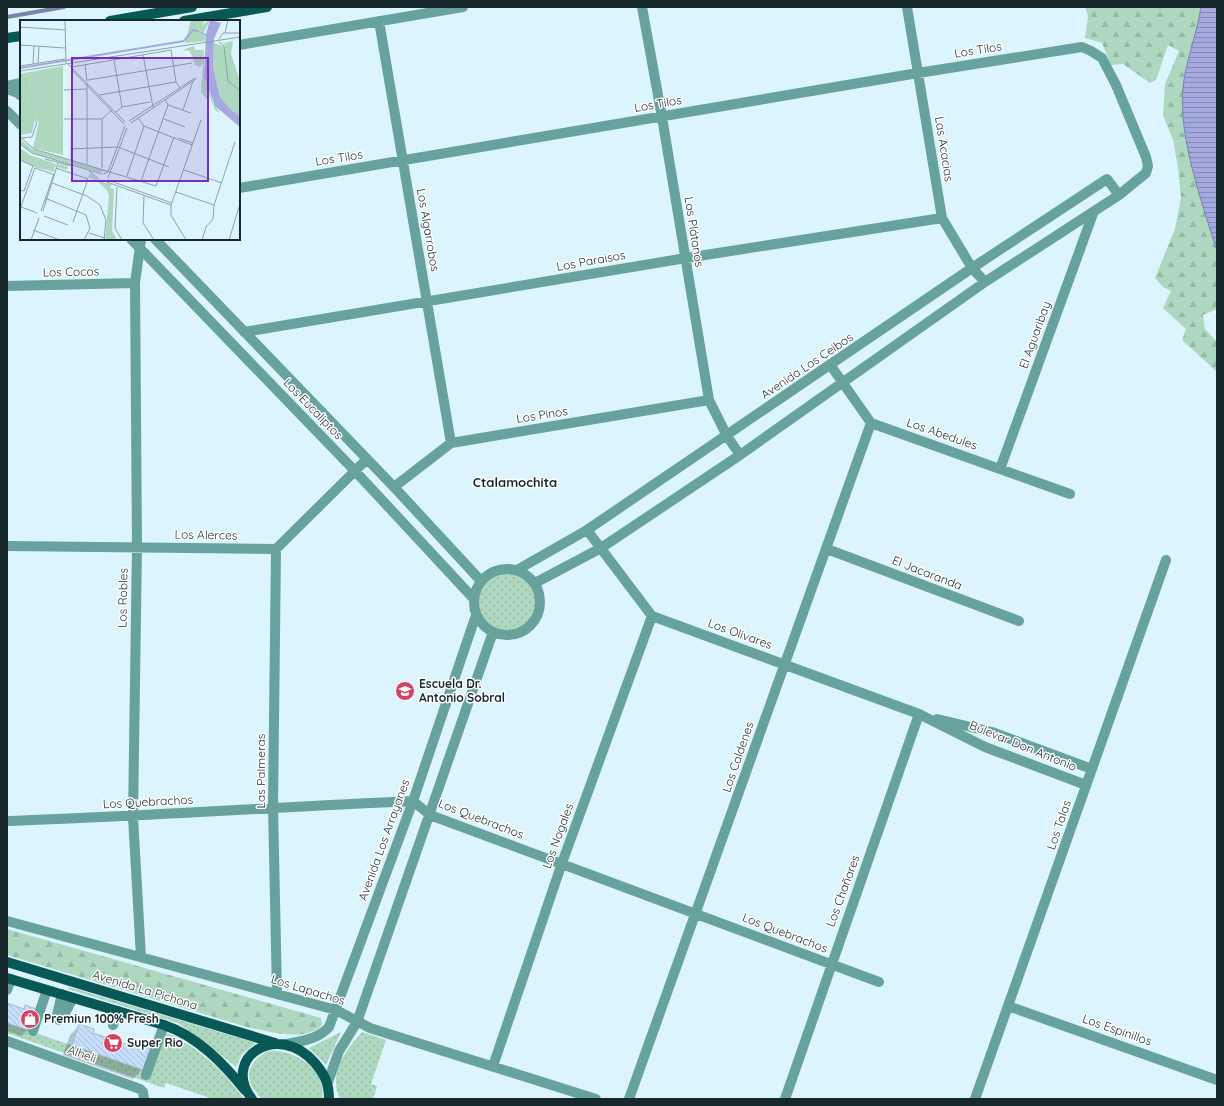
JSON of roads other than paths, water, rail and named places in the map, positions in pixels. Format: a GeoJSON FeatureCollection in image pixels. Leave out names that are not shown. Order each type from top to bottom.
{"type":"FeatureCollection","features":[{"type":"Feature","properties":{"kind":"main road"},"geometry":{"type":"LineString","coordinates":[[116,20],[192,7]]}},
{"type":"Feature","properties":{"kind":"main road"},"geometry":{"type":"LineString","coordinates":[[188,20],[226,10],[267,7]]}},
{"type":"Feature","properties":{"kind":"main road"},"geometry":{"type":"LineString","coordinates":[[7,38],[20,37]]}},
{"type":"Feature","properties":{"kind":"main road","name":"Avenida La Pichona"},"geometry":{"type":"LineString","coordinates":[[7,962],[280,1043],[303,1052],[322,1072],[328,1082]]}},
{"type":"Feature","properties":{"kind":"main road"},"geometry":{"type":"LineString","coordinates":[[9,979],[164,1025],[196,1042],[212,1054],[233,1074],[252,1099]]}},
{"type":"Feature","properties":{"kind":"main road"},"geometry":{"type":"LineString","coordinates":[[245,1090],[243,1077],[248,1060],[254,1052],[263,1046],[280,1043]]}},
{"type":"Feature","properties":{"kind":"main road"},"geometry":{"type":"LineString","coordinates":[[328,1082],[329,1099]]}},
{"type":"Feature","properties":{"kind":"street"},"geometry":{"type":"LineString","coordinates":[[240,45],[463,7]]}},
{"type":"Feature","properties":{"kind":"street","name":"Los Plátanos"},"geometry":{"type":"LineString","coordinates":[[642,7],[662,117],[709,400],[727,436],[740,455]]}},
{"type":"Feature","properties":{"kind":"street","name":"Las Acacias"},"geometry":{"type":"LineString","coordinates":[[907,7],[942,218],[972,268],[985,282]]}},
{"type":"Feature","properties":{"kind":"street","name":"Los Algarrobos"},"geometry":{"type":"LineString","coordinates":[[379,21],[451,443]]}},
{"type":"Feature","properties":{"kind":"street","name":"Los Tilos"},"geometry":{"type":"LineString","coordinates":[[240,188],[918,73],[1082,47],[1102,58],[1116,85],[1146,157],[1148,166],[1146,173],[1119,195]]}},
{"type":"Feature","properties":{"kind":"street"},"geometry":{"type":"LineString","coordinates":[[7,86],[20,83]]}},
{"type":"Feature","properties":{"kind":"street"},"geometry":{"type":"LineString","coordinates":[[7,89],[18,92],[20,95]]}},
{"type":"Feature","properties":{"kind":"street"},"geometry":{"type":"LineString","coordinates":[[7,111],[20,124]]}},
{"type":"Feature","properties":{"kind":"street","name":"Avenida Los Ceibos"},"geometry":{"type":"LineString","coordinates":[[518,570],[588,530],[831,366],[972,268],[1107,179],[1119,195]]}},
{"type":"Feature","properties":{"kind":"street"},"geometry":{"type":"LineString","coordinates":[[535,583],[601,548],[740,455],[985,282],[1119,195]]}},
{"type":"Feature","properties":{"kind":"street","name":"El Aguaribay"},"geometry":{"type":"LineString","coordinates":[[1000,469],[1094,211]]}},
{"type":"Feature","properties":{"kind":"street","name":"Los Paraisos"},"geometry":{"type":"LineString","coordinates":[[244,332],[686,258],[942,218]]}},
{"type":"Feature","properties":{"kind":"street","name":"Los Eucaliptos"},"geometry":{"type":"LineString","coordinates":[[156,240],[394,487],[481,581]]}},
{"type":"Feature","properties":{"kind":"street","name":"Los Robles"},"geometry":{"type":"LineString","coordinates":[[141,244],[135,283],[136,547],[133,817],[141,957]]}},
{"type":"Feature","properties":{"kind":"street","name":"Los Eucaliptos"},"geometry":{"type":"LineString","coordinates":[[141,244],[474,599]]}},
{"type":"Feature","properties":{"kind":"street","name":"Los Cocos"},"geometry":{"type":"LineString","coordinates":[[7,286],[135,283]]}},
{"type":"Feature","properties":{"kind":"street"},"geometry":{"type":"LineString","coordinates":[[831,366],[871,423]]}},
{"type":"Feature","properties":{"kind":"street","name":"Los Pinos"},"geometry":{"type":"LineString","coordinates":[[394,487],[451,443],[709,400]]}},
{"type":"Feature","properties":{"kind":"street","name":"Los Abedules"},"geometry":{"type":"LineString","coordinates":[[871,423],[1070,494]]}},
{"type":"Feature","properties":{"kind":"street","name":"Los Caldenes"},"geometry":{"type":"LineString","coordinates":[[630,1099],[871,423]]}},
{"type":"Feature","properties":{"kind":"street"},"geometry":{"type":"LineString","coordinates":[[276,549],[367,459]]}},
{"type":"Feature","properties":{"kind":"street"},"geometry":{"type":"LineString","coordinates":[[588,530],[652,616]]}},
{"type":"Feature","properties":{"kind":"street","name":"Los Alerces"},"geometry":{"type":"LineString","coordinates":[[7,546],[276,549]]}},
{"type":"Feature","properties":{"kind":"street","name":"Las Palmeras"},"geometry":{"type":"LineString","coordinates":[[276,549],[274,807],[277,993]]}},
{"type":"Feature","properties":{"kind":"street","name":"El Jacaranda"},"geometry":{"type":"LineString","coordinates":[[827,549],[1019,621]]}},
{"type":"Feature","properties":{"kind":"street","name":"Los Talas"},"geometry":{"type":"LineString","coordinates":[[975,1099],[1166,560]]}},
{"type":"Feature","properties":{"kind":"street"},"geometry":{"type":"LineString","coordinates":[[507,568],[518,570],[527,575],[535,583],[541,601],[540,611],[533,623],[521,632],[512,635],[493,632],[486,628],[476,615],[474,599],[476,589],[481,581],[488,574],[507,568]]}},
{"type":"Feature","properties":{"kind":"street","name":"Avenida Los Arrayanes"},"geometry":{"type":"LineString","coordinates":[[280,1043],[302,1041],[323,1033],[329,1027],[412,801],[476,615]]}},
{"type":"Feature","properties":{"kind":"street","name":"Los Olivares"},"geometry":{"type":"LineString","coordinates":[[652,616],[919,714]]}},
{"type":"Feature","properties":{"kind":"street","name":"Los Nogales"},"geometry":{"type":"LineString","coordinates":[[492,1066],[562,864],[652,616]]}},
{"type":"Feature","properties":{"kind":"street"},"geometry":{"type":"LineString","coordinates":[[328,1082],[339,1051],[357,1022],[493,632]]}},
{"type":"Feature","properties":{"kind":"street","name":"Bulevar Don Antonio"},"geometry":{"type":"LineString","coordinates":[[919,714],[992,732],[1092,769]]}},
{"type":"Feature","properties":{"kind":"street","name":"Bulevar Don Antonio"},"geometry":{"type":"LineString","coordinates":[[919,714],[985,747],[1086,785]]}},
{"type":"Feature","properties":{"kind":"street","name":"Los Chañares"},"geometry":{"type":"LineString","coordinates":[[785,1099],[830,964],[919,714]]}},
{"type":"Feature","properties":{"kind":"street","name":"Los Quebrachos"},"geometry":{"type":"LineString","coordinates":[[7,821],[133,817],[274,807],[412,801],[430,814],[879,982]]}},
{"type":"Feature","properties":{"kind":"street","name":"Los Lapachos"},"geometry":{"type":"LineString","coordinates":[[7,921],[336,1010],[357,1022],[596,1099]]}},
{"type":"Feature","properties":{"kind":"street"},"geometry":{"type":"LineString","coordinates":[[7,990],[9,979]]}},
{"type":"Feature","properties":{"kind":"street"},"geometry":{"type":"LineString","coordinates":[[33,1030],[47,990]]}},
{"type":"Feature","properties":{"kind":"street"},"geometry":{"type":"LineString","coordinates":[[62,994],[57,1015],[59,1020],[63,1017],[73,998]]}},
{"type":"Feature","properties":{"kind":"street","name":"Los Espinillos"},"geometry":{"type":"LineString","coordinates":[[1008,1006],[1217,1080]]}},
{"type":"Feature","properties":{"kind":"street"},"geometry":{"type":"LineString","coordinates":[[113,1025],[118,1011]]}},
{"type":"Feature","properties":{"kind":"street"},"geometry":{"type":"LineString","coordinates":[[146,1075],[155,1040],[164,1025]]}},
{"type":"Feature","properties":{"kind":"street","name":"Alheli"},"geometry":{"type":"LineString","coordinates":[[7,1041],[140,1089],[144,1097]]}},
{"type":"Feature","properties":{"kind":"water"},"geometry":{"type":"Polygon","coordinates":[[[1201,7],[1217,7],[1217,251],[1192,170],[1184,127],[1182,106],[1184,77],[1201,7]]]}},
{"type":"Feature","properties":{"kind":"waterway"},"geometry":{"type":"LineString","coordinates":[[7,17],[64,7]]}},
{"type":"Feature","properties":{"kind":"place","name":"Escuela Dr. Antonio Sobral"},"geometry":{"type":"Point","coordinates":[405,691]}},
{"type":"Feature","properties":{"kind":"place","name":"Premiun 100% Fresh"},"geometry":{"type":"Point","coordinates":[30,1019]}},
{"type":"Feature","properties":{"kind":"place","name":"Super Rio"},"geometry":{"type":"Point","coordinates":[113,1043]}},
{"type":"Feature","properties":{"kind":"district","name":"Ctalamochita"},"geometry":{"type":"Point","coordinates":[515,482]}}]}
